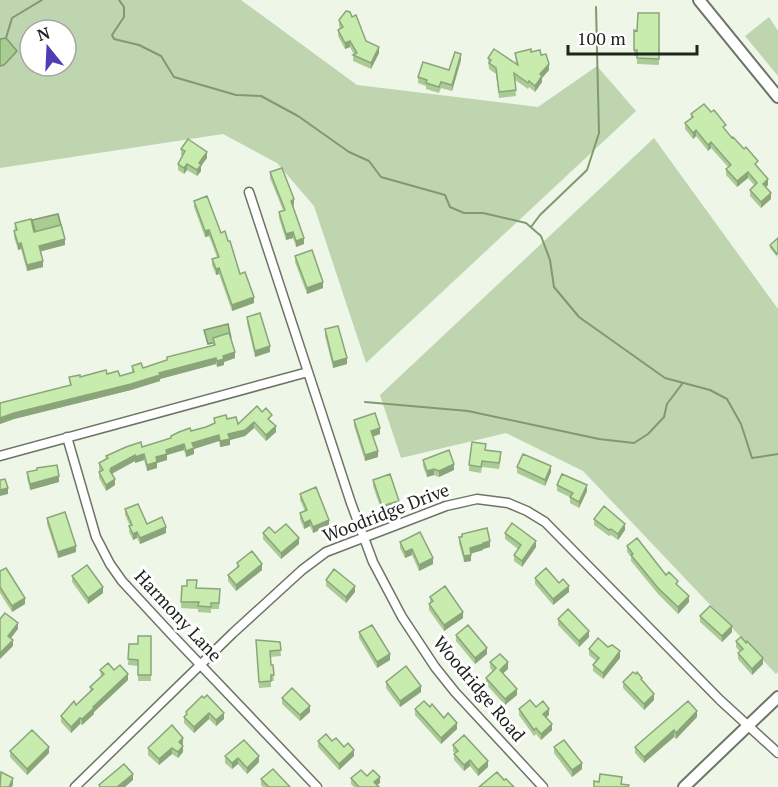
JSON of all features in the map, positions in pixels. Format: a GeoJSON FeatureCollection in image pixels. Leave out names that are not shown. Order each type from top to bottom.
{"type":"FeatureCollection","features":[{"type":"Feature","properties":{"kind":"main road"},"geometry":{"type":"LineString","coordinates":[[699,0],[778,97]]}},
{"type":"Feature","properties":{"kind":"main road"},"geometry":{"type":"LineString","coordinates":[[684,787],[778,697]]}},
{"type":"Feature","properties":{"kind":"street","name":"Woodridge Road"},"geometry":{"type":"LineString","coordinates":[[249,192],[363,539],[392,599],[435,667],[455,692],[543,787]]}},
{"type":"Feature","properties":{"kind":"street"},"geometry":{"type":"LineString","coordinates":[[0,456],[308,372]]}},
{"type":"Feature","properties":{"kind":"street","name":"Harmony Lane"},"geometry":{"type":"LineString","coordinates":[[67,437],[96,537],[122,581],[317,787]]}},
{"type":"Feature","properties":{"kind":"street","name":"Woodridge Drive"},"geometry":{"type":"LineString","coordinates":[[75,787],[302,570],[327,552],[466,500],[498,500],[527,511],[545,522],[747,726],[778,753]]}},
{"type":"Feature","properties":{"kind":"shaded area"},"geometry":{"type":"Polygon","coordinates":[[[0,0],[241,0],[357,85],[538,107],[597,66],[636,111],[366,363],[314,206],[277,163],[223,134],[0,168],[0,0]]]}},
{"type":"Feature","properties":{"kind":"shaded area"},"geometry":{"type":"Polygon","coordinates":[[[769,17],[778,31],[778,76],[745,36],[769,17]]]}},
{"type":"Feature","properties":{"kind":"shaded area"},"geometry":{"type":"Polygon","coordinates":[[[6,38],[17,51],[4,65],[0,66],[0,39],[6,38]]]}},
{"type":"Feature","properties":{"kind":"shaded area"},"geometry":{"type":"Polygon","coordinates":[[[654,138],[778,309],[778,672],[776,674],[583,471],[506,433],[401,458],[380,395],[654,138]]]}},
{"type":"Feature","properties":{"kind":"shaded area"},"geometry":{"type":"Polygon","coordinates":[[[58,214],[62,229],[36,235],[32,220],[58,214]]]}},
{"type":"Feature","properties":{"kind":"shaded area"},"geometry":{"type":"Polygon","coordinates":[[[228,324],[231,338],[208,344],[204,330],[228,324]]]}},
{"type":"Feature","properties":{"kind":"building"},"geometry":{"type":"Polygon","coordinates":[[[346,11],[350,12],[352,17],[356,15],[366,41],[379,47],[371,63],[353,55],[357,53],[350,41],[345,43],[338,30],[343,27],[339,20],[346,11]]]}},
{"type":"Feature","properties":{"kind":"building"},"geometry":{"type":"Polygon","coordinates":[[[638,13],[659,13],[659,59],[637,58],[637,50],[634,50],[634,30],[637,31],[638,13]]]}},
{"type":"Feature","properties":{"kind":"building"},"geometry":{"type":"Polygon","coordinates":[[[494,49],[518,65],[515,53],[531,49],[531,52],[540,50],[541,55],[546,54],[549,64],[540,74],[542,76],[535,86],[514,73],[516,90],[499,92],[496,68],[489,63],[491,60],[488,58],[494,49]]]}},
{"type":"Feature","properties":{"kind":"building"},"geometry":{"type":"Polygon","coordinates":[[[455,52],[461,54],[452,85],[441,82],[439,87],[426,83],[427,80],[418,77],[423,62],[449,70],[455,52]]]}},
{"type":"Feature","properties":{"kind":"building"},"geometry":{"type":"Polygon","coordinates":[[[704,104],[711,112],[714,110],[726,125],[723,127],[732,138],[744,149],[746,147],[758,161],[755,164],[768,179],[763,184],[771,193],[761,202],[750,190],[757,183],[748,172],[737,181],[726,169],[731,165],[711,142],[708,145],[696,130],[693,133],[685,123],[693,117],[691,114],[704,104]]]}},
{"type":"Feature","properties":{"kind":"building"},"geometry":{"type":"Polygon","coordinates":[[[188,139],[207,152],[197,170],[187,164],[184,168],[178,164],[185,151],[181,149],[188,139]]]}},
{"type":"Feature","properties":{"kind":"building"},"geometry":{"type":"Polygon","coordinates":[[[282,168],[294,199],[291,201],[304,238],[296,241],[293,232],[286,234],[279,212],[285,210],[270,172],[282,168]]]}},
{"type":"Feature","properties":{"kind":"building"},"geometry":{"type":"Polygon","coordinates":[[[207,196],[221,233],[225,231],[230,241],[240,274],[245,272],[254,297],[232,305],[219,268],[216,269],[212,259],[219,257],[209,230],[205,231],[194,201],[207,196]]]}},
{"type":"Feature","properties":{"kind":"building"},"geometry":{"type":"Polygon","coordinates":[[[31,219],[34,232],[61,225],[65,239],[39,246],[43,261],[27,265],[21,243],[18,244],[14,231],[17,230],[15,223],[31,219]]]}},
{"type":"Feature","properties":{"kind":"building"},"geometry":{"type":"Polygon","coordinates":[[[778,238],[778,253],[777,254],[770,245],[778,238]]]}},
{"type":"Feature","properties":{"kind":"building"},"geometry":{"type":"Polygon","coordinates":[[[312,250],[323,282],[307,288],[295,256],[312,250]]]}},
{"type":"Feature","properties":{"kind":"building"},"geometry":{"type":"Polygon","coordinates":[[[260,313],[270,346],[255,351],[247,317],[260,313]]]}},
{"type":"Feature","properties":{"kind":"building"},"geometry":{"type":"Polygon","coordinates":[[[338,326],[347,358],[333,362],[325,329],[338,326]]]}},
{"type":"Feature","properties":{"kind":"building"},"geometry":{"type":"Polygon","coordinates":[[[229,333],[235,352],[223,356],[224,359],[217,361],[216,358],[159,373],[160,375],[131,384],[0,418],[0,403],[71,385],[69,377],[80,375],[80,377],[106,370],[107,374],[118,371],[120,376],[134,372],[132,366],[141,363],[143,368],[167,360],[167,357],[215,345],[213,338],[229,333]]]}},
{"type":"Feature","properties":{"kind":"building"},"geometry":{"type":"Polygon","coordinates":[[[257,406],[262,412],[266,408],[272,415],[268,419],[276,426],[266,435],[254,422],[245,430],[228,434],[230,439],[220,441],[219,435],[192,443],[194,448],[186,451],[184,444],[166,450],[167,454],[156,457],[157,462],[147,465],[144,454],[135,457],[135,455],[111,468],[110,471],[115,479],[106,485],[99,472],[103,470],[99,463],[108,458],[106,456],[126,447],[141,442],[142,447],[171,438],[190,428],[191,431],[206,427],[215,423],[214,418],[226,415],[227,419],[236,417],[238,424],[257,406]]]}},
{"type":"Feature","properties":{"kind":"building"},"geometry":{"type":"Polygon","coordinates":[[[375,413],[380,428],[371,431],[378,451],[365,455],[354,420],[375,413]]]}},
{"type":"Feature","properties":{"kind":"building"},"geometry":{"type":"Polygon","coordinates":[[[472,442],[486,444],[485,450],[501,452],[499,463],[482,461],[481,467],[469,465],[472,442]]]}},
{"type":"Feature","properties":{"kind":"building"},"geometry":{"type":"Polygon","coordinates":[[[449,450],[454,464],[439,471],[434,469],[427,471],[423,460],[449,450]]]}},
{"type":"Feature","properties":{"kind":"building"},"geometry":{"type":"Polygon","coordinates":[[[523,454],[551,466],[545,480],[517,467],[523,454]]]}},
{"type":"Feature","properties":{"kind":"building"},"geometry":{"type":"Polygon","coordinates":[[[57,465],[59,476],[30,484],[27,472],[57,465]]]}},
{"type":"Feature","properties":{"kind":"building"},"geometry":{"type":"Polygon","coordinates":[[[390,474],[399,501],[382,506],[373,480],[390,474]]]}},
{"type":"Feature","properties":{"kind":"building"},"geometry":{"type":"Polygon","coordinates":[[[562,474],[587,485],[579,502],[570,497],[573,493],[557,485],[562,474]]]}},
{"type":"Feature","properties":{"kind":"building"},"geometry":{"type":"Polygon","coordinates":[[[5,479],[8,488],[0,490],[0,480],[5,479]]]}},
{"type":"Feature","properties":{"kind":"building"},"geometry":{"type":"Polygon","coordinates":[[[316,487],[329,520],[313,527],[310,520],[304,523],[300,513],[307,510],[300,494],[316,487]]]}},
{"type":"Feature","properties":{"kind":"building"},"geometry":{"type":"Polygon","coordinates":[[[138,504],[147,524],[162,517],[166,527],[140,538],[137,532],[133,534],[125,509],[138,504]]]}},
{"type":"Feature","properties":{"kind":"building"},"geometry":{"type":"Polygon","coordinates":[[[604,506],[625,524],[618,534],[594,519],[604,506]]]}},
{"type":"Feature","properties":{"kind":"building"},"geometry":{"type":"Polygon","coordinates":[[[65,512],[76,546],[58,552],[47,518],[65,512]]]}},
{"type":"Feature","properties":{"kind":"building"},"geometry":{"type":"Polygon","coordinates":[[[512,523],[536,541],[522,561],[514,555],[521,545],[505,533],[512,523]]]}},
{"type":"Feature","properties":{"kind":"building"},"geometry":{"type":"Polygon","coordinates":[[[286,524],[299,538],[281,553],[263,533],[269,527],[275,533],[286,524]]]}},
{"type":"Feature","properties":{"kind":"building"},"geometry":{"type":"Polygon","coordinates":[[[487,528],[490,541],[470,548],[471,555],[464,556],[459,537],[462,537],[462,534],[487,528]]]}},
{"type":"Feature","properties":{"kind":"building"},"geometry":{"type":"Polygon","coordinates":[[[420,532],[433,558],[419,565],[412,549],[405,552],[400,542],[420,532]]]}},
{"type":"Feature","properties":{"kind":"building"},"geometry":{"type":"Polygon","coordinates":[[[637,538],[666,575],[669,572],[678,581],[676,584],[689,596],[678,607],[658,588],[631,555],[633,554],[627,546],[637,538]]]}},
{"type":"Feature","properties":{"kind":"building"},"geometry":{"type":"Polygon","coordinates":[[[252,551],[262,564],[236,585],[228,575],[239,566],[237,563],[252,551]]]}},
{"type":"Feature","properties":{"kind":"building"},"geometry":{"type":"Polygon","coordinates":[[[87,565],[103,587],[88,598],[72,576],[87,565]]]}},
{"type":"Feature","properties":{"kind":"building"},"geometry":{"type":"Polygon","coordinates":[[[6,568],[25,598],[12,606],[0,587],[0,571],[6,568]]]}},
{"type":"Feature","properties":{"kind":"building"},"geometry":{"type":"Polygon","coordinates":[[[546,568],[559,583],[563,579],[569,586],[553,599],[535,578],[546,568]]]}},
{"type":"Feature","properties":{"kind":"building"},"geometry":{"type":"Polygon","coordinates":[[[334,569],[355,586],[346,597],[326,580],[334,569]]]}},
{"type":"Feature","properties":{"kind":"building"},"geometry":{"type":"Polygon","coordinates":[[[187,580],[197,580],[196,588],[220,589],[219,603],[211,603],[211,607],[198,606],[199,602],[181,602],[182,586],[187,586],[187,580]]]}},
{"type":"Feature","properties":{"kind":"building"},"geometry":{"type":"Polygon","coordinates":[[[445,586],[463,612],[444,625],[429,604],[433,601],[430,597],[445,586]]]}},
{"type":"Feature","properties":{"kind":"building"},"geometry":{"type":"Polygon","coordinates":[[[710,606],[732,626],[722,636],[700,616],[710,606]]]}},
{"type":"Feature","properties":{"kind":"building"},"geometry":{"type":"Polygon","coordinates":[[[568,609],[589,631],[579,641],[558,619],[568,609]]]}},
{"type":"Feature","properties":{"kind":"building"},"geometry":{"type":"Polygon","coordinates":[[[5,613],[18,623],[8,636],[13,640],[0,653],[0,619],[5,613]]]}},
{"type":"Feature","properties":{"kind":"building"},"geometry":{"type":"Polygon","coordinates":[[[372,625],[390,654],[377,662],[359,632],[372,625]]]}},
{"type":"Feature","properties":{"kind":"building"},"geometry":{"type":"Polygon","coordinates":[[[468,625],[487,648],[475,658],[456,635],[468,625]]]}},
{"type":"Feature","properties":{"kind":"building"},"geometry":{"type":"Polygon","coordinates":[[[138,636],[151,636],[151,675],[138,675],[138,660],[128,659],[129,644],[138,644],[138,636]]]}},
{"type":"Feature","properties":{"kind":"building"},"geometry":{"type":"Polygon","coordinates":[[[741,637],[763,658],[752,669],[738,653],[743,649],[736,641],[741,637]]]}},
{"type":"Feature","properties":{"kind":"building"},"geometry":{"type":"Polygon","coordinates":[[[598,638],[608,647],[612,645],[620,651],[603,673],[593,665],[599,658],[589,649],[598,638]]]}},
{"type":"Feature","properties":{"kind":"building"},"geometry":{"type":"Polygon","coordinates":[[[256,640],[280,642],[281,650],[270,651],[274,675],[271,675],[271,681],[259,682],[256,640]]]}},
{"type":"Feature","properties":{"kind":"building"},"geometry":{"type":"Polygon","coordinates":[[[500,654],[508,662],[500,670],[517,689],[505,699],[486,678],[496,668],[490,662],[500,654]]]}},
{"type":"Feature","properties":{"kind":"building"},"geometry":{"type":"Polygon","coordinates":[[[108,663],[114,670],[120,665],[128,674],[71,727],[61,716],[74,701],[76,705],[93,689],[90,687],[104,674],[100,670],[108,663]]]}},
{"type":"Feature","properties":{"kind":"building"},"geometry":{"type":"Polygon","coordinates":[[[406,666],[421,686],[400,701],[386,682],[406,666]]]}},
{"type":"Feature","properties":{"kind":"building"},"geometry":{"type":"Polygon","coordinates":[[[633,672],[636,674],[637,672],[654,694],[644,704],[623,682],[633,672]]]}},
{"type":"Feature","properties":{"kind":"building"},"geometry":{"type":"Polygon","coordinates":[[[292,688],[310,706],[300,715],[282,698],[292,688]]]}},
{"type":"Feature","properties":{"kind":"building"},"geometry":{"type":"Polygon","coordinates":[[[207,695],[224,713],[216,720],[209,713],[194,727],[184,717],[186,712],[202,696],[204,698],[207,695]]]}},
{"type":"Feature","properties":{"kind":"building"},"geometry":{"type":"Polygon","coordinates":[[[530,700],[536,707],[543,701],[549,709],[543,714],[552,724],[541,734],[536,728],[534,730],[519,709],[530,700]]]}},
{"type":"Feature","properties":{"kind":"building"},"geometry":{"type":"Polygon","coordinates":[[[424,701],[430,707],[432,704],[444,718],[448,713],[457,723],[441,738],[415,709],[424,701]]]}},
{"type":"Feature","properties":{"kind":"building"},"geometry":{"type":"Polygon","coordinates":[[[688,701],[697,711],[676,733],[674,730],[644,757],[635,747],[688,701]]]}},
{"type":"Feature","properties":{"kind":"building"},"geometry":{"type":"Polygon","coordinates":[[[172,725],[183,738],[179,742],[183,746],[178,752],[172,748],[159,759],[148,748],[172,725]]]}},
{"type":"Feature","properties":{"kind":"building"},"geometry":{"type":"Polygon","coordinates":[[[32,730],[49,747],[27,769],[10,751],[32,730]]]}},
{"type":"Feature","properties":{"kind":"building"},"geometry":{"type":"Polygon","coordinates":[[[326,734],[332,741],[336,738],[344,747],[348,743],[354,750],[339,764],[318,741],[326,734]]]}},
{"type":"Feature","properties":{"kind":"building"},"geometry":{"type":"Polygon","coordinates":[[[464,735],[488,761],[478,770],[470,760],[464,765],[454,754],[458,751],[453,745],[464,735]]]}},
{"type":"Feature","properties":{"kind":"building"},"geometry":{"type":"Polygon","coordinates":[[[244,740],[259,756],[247,768],[238,758],[232,763],[225,756],[244,740]]]}},
{"type":"Feature","properties":{"kind":"building"},"geometry":{"type":"Polygon","coordinates":[[[564,740],[582,763],[572,770],[554,747],[564,740]]]}},
{"type":"Feature","properties":{"kind":"building"},"geometry":{"type":"Polygon","coordinates":[[[124,764],[133,774],[117,787],[100,787],[99,785],[124,764]]]}},
{"type":"Feature","properties":{"kind":"building"},"geometry":{"type":"Polygon","coordinates":[[[273,769],[290,787],[269,787],[261,779],[273,769]]]}},
{"type":"Feature","properties":{"kind":"building"},"geometry":{"type":"Polygon","coordinates":[[[361,770],[367,776],[373,770],[380,777],[374,782],[379,787],[359,787],[351,778],[361,770]]]}},
{"type":"Feature","properties":{"kind":"building"},"geometry":{"type":"Polygon","coordinates":[[[1,772],[13,778],[9,787],[0,787],[1,772]]]}},
{"type":"Feature","properties":{"kind":"building"},"geometry":{"type":"Polygon","coordinates":[[[497,772],[514,787],[479,787],[497,772]]]}},
{"type":"Feature","properties":{"kind":"building"},"geometry":{"type":"Polygon","coordinates":[[[600,774],[622,777],[621,784],[629,785],[628,787],[594,787],[594,781],[599,782],[600,774]]]}},
{"type":"Feature","properties":{"kind":"waterway"},"geometry":{"type":"LineString","coordinates":[[6,38],[12,18],[42,0]]}},
{"type":"Feature","properties":{"kind":"waterway"},"geometry":{"type":"LineString","coordinates":[[119,0],[124,7],[124,17],[112,35],[114,39],[139,45],[161,56],[174,77],[236,95],[261,96],[298,116],[349,152],[369,161],[381,177],[445,195],[450,207],[464,213],[483,213],[526,223],[541,236],[550,260],[554,287],[579,317],[665,378],[710,390],[727,399],[741,424],[752,458],[778,454]]}},
{"type":"Feature","properties":{"kind":"waterway"},"geometry":{"type":"LineString","coordinates":[[531,227],[540,215],[587,170],[599,133],[596,7]]}},
{"type":"Feature","properties":{"kind":"waterway"},"geometry":{"type":"LineString","coordinates":[[365,402],[468,411],[599,439],[634,443],[648,434],[664,417],[667,404],[682,384]]}}]}
